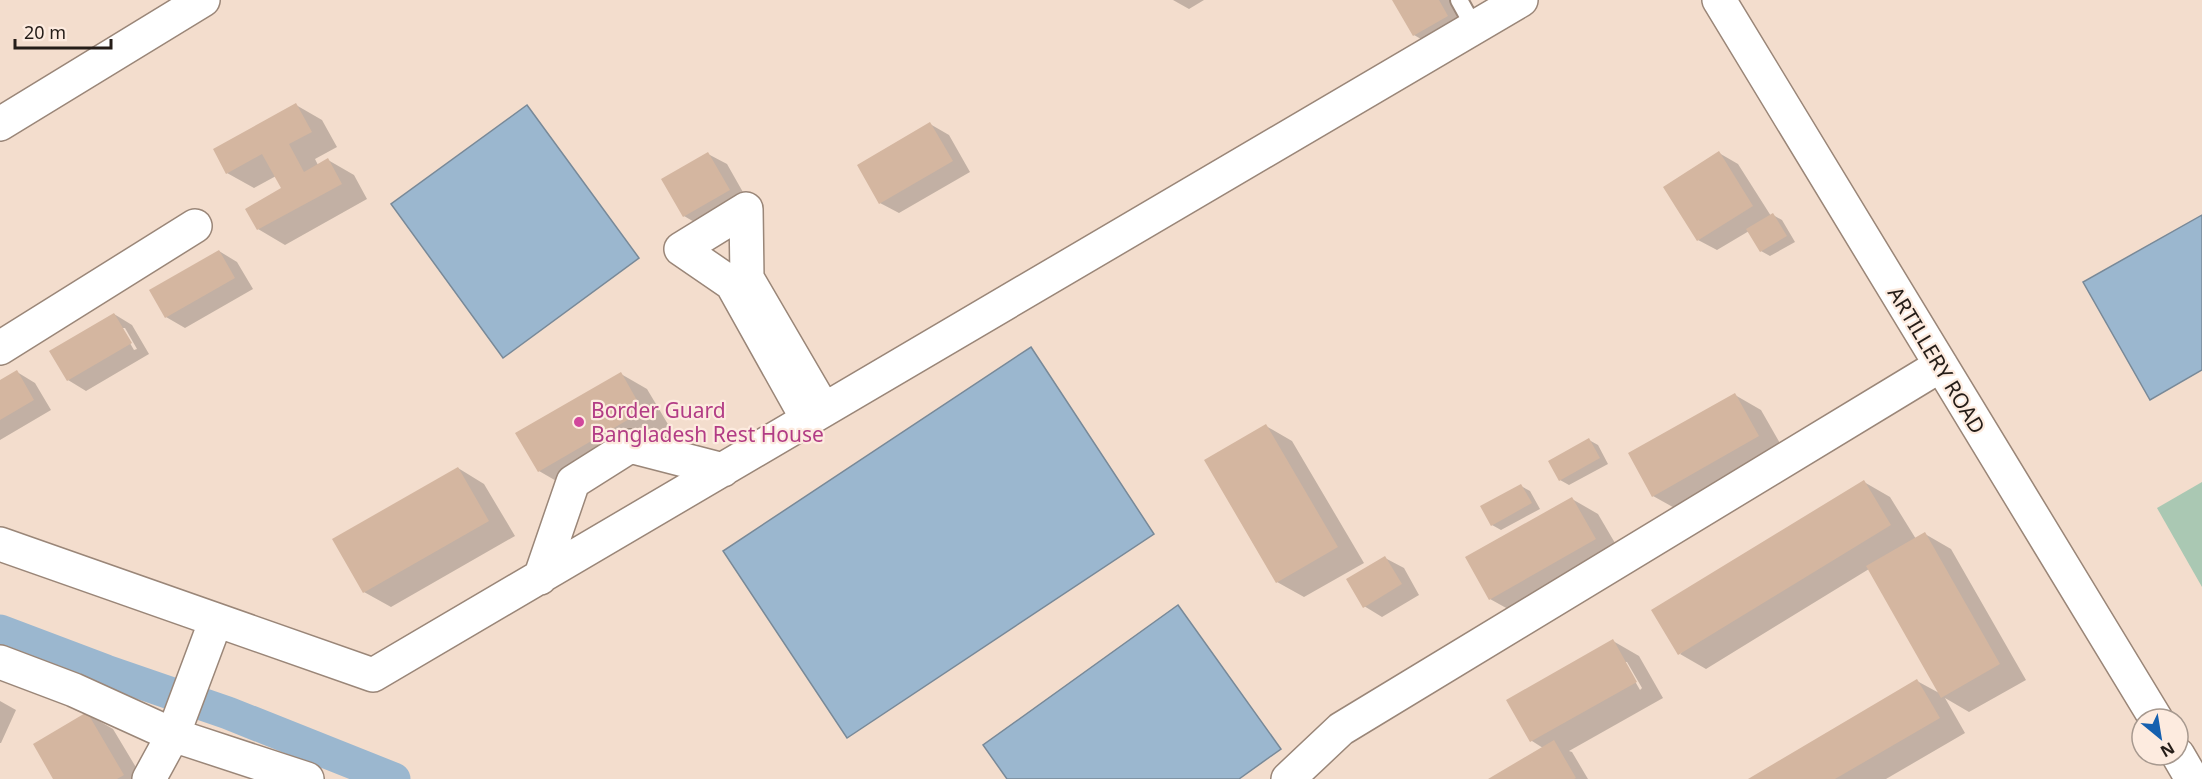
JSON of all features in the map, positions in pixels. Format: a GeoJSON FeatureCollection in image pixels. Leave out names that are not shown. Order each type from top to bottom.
{"type":"FeatureCollection","features":[{"type":"Feature","properties":{"kind":"street"},"geometry":{"type":"LineString","coordinates":[[0,124],[203,0]]}},
{"type":"Feature","properties":{"kind":"street"},"geometry":{"type":"LineString","coordinates":[[0,544],[373,675],[816,415],[1467,14],[1521,0]]}},
{"type":"Feature","properties":{"kind":"street","name":"ARTILLERY ROAD"},"geometry":{"type":"LineString","coordinates":[[1719,0],[2149,707]]}},
{"type":"Feature","properties":{"kind":"street"},"geometry":{"type":"LineString","coordinates":[[746,209],[747,278],[816,415],[732,284],[681,249],[746,209]]}},
{"type":"Feature","properties":{"kind":"street"},"geometry":{"type":"LineString","coordinates":[[0,348],[195,226]]}},
{"type":"Feature","properties":{"kind":"street"},"geometry":{"type":"LineString","coordinates":[[1288,779],[1341,729],[1941,365]]}},
{"type":"Feature","properties":{"kind":"street"},"geometry":{"type":"LineString","coordinates":[[540,578],[573,482],[630,446],[723,470]]}},
{"type":"Feature","properties":{"kind":"street"},"geometry":{"type":"LineString","coordinates":[[149,779],[173,735],[216,620]]}},
{"type":"Feature","properties":{"kind":"street"},"geometry":{"type":"LineString","coordinates":[[0,662],[74,690],[173,735],[307,779]]}},
{"type":"Feature","properties":{"kind":"green space"},"geometry":{"type":"Polygon","coordinates":[[[2202,482],[2202,587],[2157,508],[2202,482]]]}},
{"type":"Feature","properties":{"kind":"water"},"geometry":{"type":"Polygon","coordinates":[[[527,105],[639,258],[503,358],[391,204],[527,105]]]}},
{"type":"Feature","properties":{"kind":"water"},"geometry":{"type":"Polygon","coordinates":[[[2202,215],[2202,370],[2150,400],[2083,282],[2202,215]]]}},
{"type":"Feature","properties":{"kind":"water"},"geometry":{"type":"Polygon","coordinates":[[[1031,347],[1154,534],[847,738],[723,551],[1031,347]]]}},
{"type":"Feature","properties":{"kind":"water"},"geometry":{"type":"Polygon","coordinates":[[[1178,605],[1281,749],[1239,779],[1007,779],[983,745],[1178,605]]]}},
{"type":"Feature","properties":{"kind":"building"},"geometry":{"type":"Polygon","coordinates":[[[1392,0],[1439,0],[1448,16],[1413,36],[1392,0]]]}},
{"type":"Feature","properties":{"kind":"building"},"geometry":{"type":"Polygon","coordinates":[[[296,103],[312,132],[289,144],[304,172],[328,158],[342,184],[257,230],[245,209],[281,188],[262,154],[226,174],[213,149],[296,103]]]}},
{"type":"Feature","properties":{"kind":"building"},"geometry":{"type":"Polygon","coordinates":[[[930,122],[953,161],[879,204],[857,165],[930,122]]]}},
{"type":"Feature","properties":{"kind":"building"},"geometry":{"type":"Polygon","coordinates":[[[1719,151],[1753,206],[1697,241],[1663,187],[1719,151]]]}},
{"type":"Feature","properties":{"kind":"building"},"geometry":{"type":"Polygon","coordinates":[[[708,152],[730,190],[683,217],[661,179],[708,152]]]}},
{"type":"Feature","properties":{"kind":"building"},"geometry":{"type":"Polygon","coordinates":[[[1773,213],[1787,236],[1760,252],[1746,229],[1773,213]]]}},
{"type":"Feature","properties":{"kind":"building"},"geometry":{"type":"Polygon","coordinates":[[[219,250],[235,278],[165,318],[149,290],[219,250]]]}},
{"type":"Feature","properties":{"kind":"building"},"geometry":{"type":"Polygon","coordinates":[[[114,313],[132,343],[67,381],[49,351],[114,313]]]}},
{"type":"Feature","properties":{"kind":"building"},"geometry":{"type":"Polygon","coordinates":[[[17,370],[34,400],[0,420],[0,380],[17,370]]]}},
{"type":"Feature","properties":{"kind":"building","name":"Border Guard Bangladesh Rest House"},"geometry":{"type":"Polygon","coordinates":[[[621,372],[643,411],[538,472],[515,433],[621,372]]]}},
{"type":"Feature","properties":{"kind":"building"},"geometry":{"type":"Polygon","coordinates":[[[1735,393],[1759,436],[1652,497],[1628,453],[1735,393]]]}},
{"type":"Feature","properties":{"kind":"building"},"geometry":{"type":"Polygon","coordinates":[[[1266,424],[1338,547],[1276,583],[1204,460],[1266,424]]]}},
{"type":"Feature","properties":{"kind":"building"},"geometry":{"type":"Polygon","coordinates":[[[1589,438],[1600,458],[1559,481],[1548,461],[1589,438]]]}},
{"type":"Feature","properties":{"kind":"building"},"geometry":{"type":"Polygon","coordinates":[[[458,467],[489,521],[363,593],[332,539],[458,467]]]}},
{"type":"Feature","properties":{"kind":"building"},"geometry":{"type":"Polygon","coordinates":[[[1864,480],[1891,525],[1678,655],[1651,610],[1864,480]]]}},
{"type":"Feature","properties":{"kind":"building"},"geometry":{"type":"Polygon","coordinates":[[[1521,484],[1532,503],[1491,526],[1480,506],[1521,484]]]}},
{"type":"Feature","properties":{"kind":"building"},"geometry":{"type":"Polygon","coordinates":[[[1572,497],[1596,539],[1489,600],[1465,557],[1572,497]]]}},
{"type":"Feature","properties":{"kind":"building"},"geometry":{"type":"Polygon","coordinates":[[[1925,532],[2000,664],[1941,698],[1866,566],[1925,532]]]}},
{"type":"Feature","properties":{"kind":"building"},"geometry":{"type":"Polygon","coordinates":[[[1385,556],[1402,584],[1363,608],[1346,579],[1385,556]]]}},
{"type":"Feature","properties":{"kind":"building"},"geometry":{"type":"Polygon","coordinates":[[[1613,639],[1637,682],[1530,742],[1506,700],[1613,639]]]}},
{"type":"Feature","properties":{"kind":"building"},"geometry":{"type":"Polygon","coordinates":[[[1917,679],[1940,718],[1835,779],[1748,779],[1917,679]]]}},
{"type":"Feature","properties":{"kind":"building"},"geometry":{"type":"Polygon","coordinates":[[[87,712],[124,775],[117,779],[53,779],[33,744],[87,712]]]}},
{"type":"Feature","properties":{"kind":"building"},"geometry":{"type":"Polygon","coordinates":[[[1554,740],[1576,778],[1488,779],[1554,740]]]}},
{"type":"Feature","properties":{"kind":"waterway"},"geometry":{"type":"LineString","coordinates":[[0,631],[228,713],[394,779]]}},
{"type":"Feature","properties":{"kind":"place","name":"Border Guard Bangladesh Rest House"},"geometry":{"type":"Point","coordinates":[579,422]}}]}
